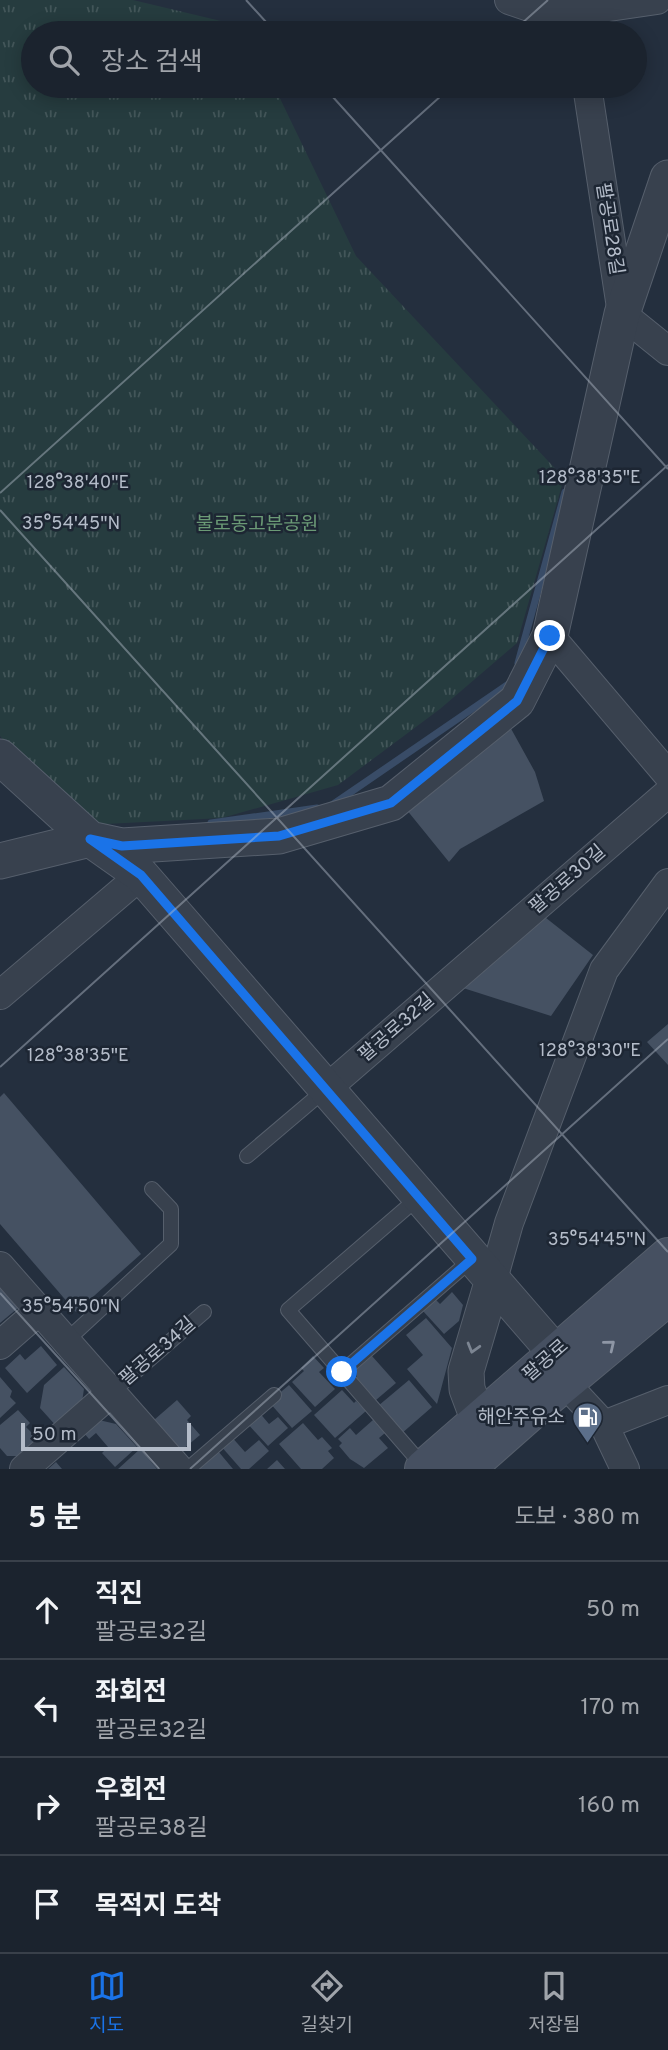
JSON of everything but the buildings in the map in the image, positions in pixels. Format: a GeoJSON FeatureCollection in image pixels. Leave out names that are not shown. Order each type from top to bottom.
{"type":"FeatureCollection","features":[{"type":"Feature","properties":{"kind":"main road","name":"팔공로"},"geometry":{"type":"LineString","coordinates":[[465,1469],[564,1370],[668,1256]]}},
{"type":"Feature","properties":{"kind":"main road","name":"팔공로"},"geometry":{"type":"LineString","coordinates":[[425,1468],[479,1421],[564,1370],[668,1296]]}},
{"type":"Feature","properties":{"kind":"street"},"geometry":{"type":"LineString","coordinates":[[509,0],[544,12],[576,15],[657,0]]}},
{"type":"Feature","properties":{"kind":"street","name":"팔공로28길"},"geometry":{"type":"LineString","coordinates":[[589,98],[622,314]]}},
{"type":"Feature","properties":{"kind":"street"},"geometry":{"type":"LineString","coordinates":[[0,861],[90,839],[122,846],[279,836],[391,803],[517,701],[550,636],[622,314],[668,178]]}},
{"type":"Feature","properties":{"kind":"street"},"geometry":{"type":"LineString","coordinates":[[622,314],[668,351]]}},
{"type":"Feature","properties":{"kind":"street"},"geometry":{"type":"LineString","coordinates":[[550,636],[668,775]]}},
{"type":"Feature","properties":{"kind":"street"},"geometry":{"type":"LineString","coordinates":[[0,757],[90,839],[141,875],[419,1197],[564,1370],[604,1424],[625,1469]]}},
{"type":"Feature","properties":{"kind":"street","name":"팔공로30길"},"geometry":{"type":"LineString","coordinates":[[468,967],[668,793]]}},
{"type":"Feature","properties":{"kind":"street"},"geometry":{"type":"LineString","coordinates":[[0,995],[141,875]]}},
{"type":"Feature","properties":{"kind":"street"},"geometry":{"type":"LineString","coordinates":[[479,1421],[467,1389],[466,1371],[482,1271],[509,1223],[604,970],[668,883]]}},
{"type":"Feature","properties":{"kind":"street","name":"팔공로32길"},"geometry":{"type":"LineString","coordinates":[[326,1089],[468,967]]}},
{"type":"Feature","properties":{"kind":"street","name":"팔공로34길"},"geometry":{"type":"LineString","coordinates":[[0,1266],[178,1469]]}},
{"type":"Feature","properties":{"kind":"street"},"geometry":{"type":"LineString","coordinates":[[0,1345],[40,1311]]}},
{"type":"Feature","properties":{"kind":"street","name":"팔공로34길"},"geometry":{"type":"LineString","coordinates":[[24,1469],[112,1392]]}},
{"type":"Feature","properties":{"kind":"street"},"geometry":{"type":"LineString","coordinates":[[604,1424],[668,1400]]}},
{"type":"Feature","properties":{"kind":"lane"},"geometry":{"type":"LineString","coordinates":[[247,1156],[326,1089]]}},
{"type":"Feature","properties":{"kind":"lane"},"geometry":{"type":"LineString","coordinates":[[66,1341],[171,1244],[171,1209],[152,1189]]}},
{"type":"Feature","properties":{"kind":"lane","name":"팔공로"},"geometry":{"type":"LineString","coordinates":[[419,1197],[288,1310],[425,1468]]}},
{"type":"Feature","properties":{"kind":"lane"},"geometry":{"type":"LineString","coordinates":[[342,1372],[482,1271]]}},
{"type":"Feature","properties":{"kind":"lane","name":"팔공로34길"},"geometry":{"type":"LineString","coordinates":[[112,1392],[204,1312]]}},
{"type":"Feature","properties":{"kind":"lane"},"geometry":{"type":"LineString","coordinates":[[188,1469],[274,1395]]}},
{"type":"Feature","properties":{"kind":"green space","name":"불로동고분공원"},"geometry":{"type":"Polygon","coordinates":[[[0,0],[133,0],[221,21],[21,21],[21,98],[280,98],[356,256],[564,478],[517,643],[440,709],[338,785],[222,818],[67,826],[0,736],[0,0]]]}},
{"type":"Feature","properties":{"kind":"waterway"},"geometry":{"type":"LineString","coordinates":[[518,663],[565,492]]}},
{"type":"Feature","properties":{"kind":"waterway"},"geometry":{"type":"LineString","coordinates":[[332,805],[513,681]]}},
{"type":"Feature","properties":{"kind":"waterway"},"geometry":{"type":"LineString","coordinates":[[211,823],[317,808]]}},
{"type":"Feature","properties":{"kind":"place","name":"해안주유소"},"geometry":{"type":"Point","coordinates":[588,1445]}},
{"type":"Feature","properties":{"kind":"route"},"geometry":{"type":"LineString","coordinates":[[342,1372],[472,1259],[141,875],[90,839],[122,846],[279,836],[391,803],[517,701],[550,636]]}}]}
